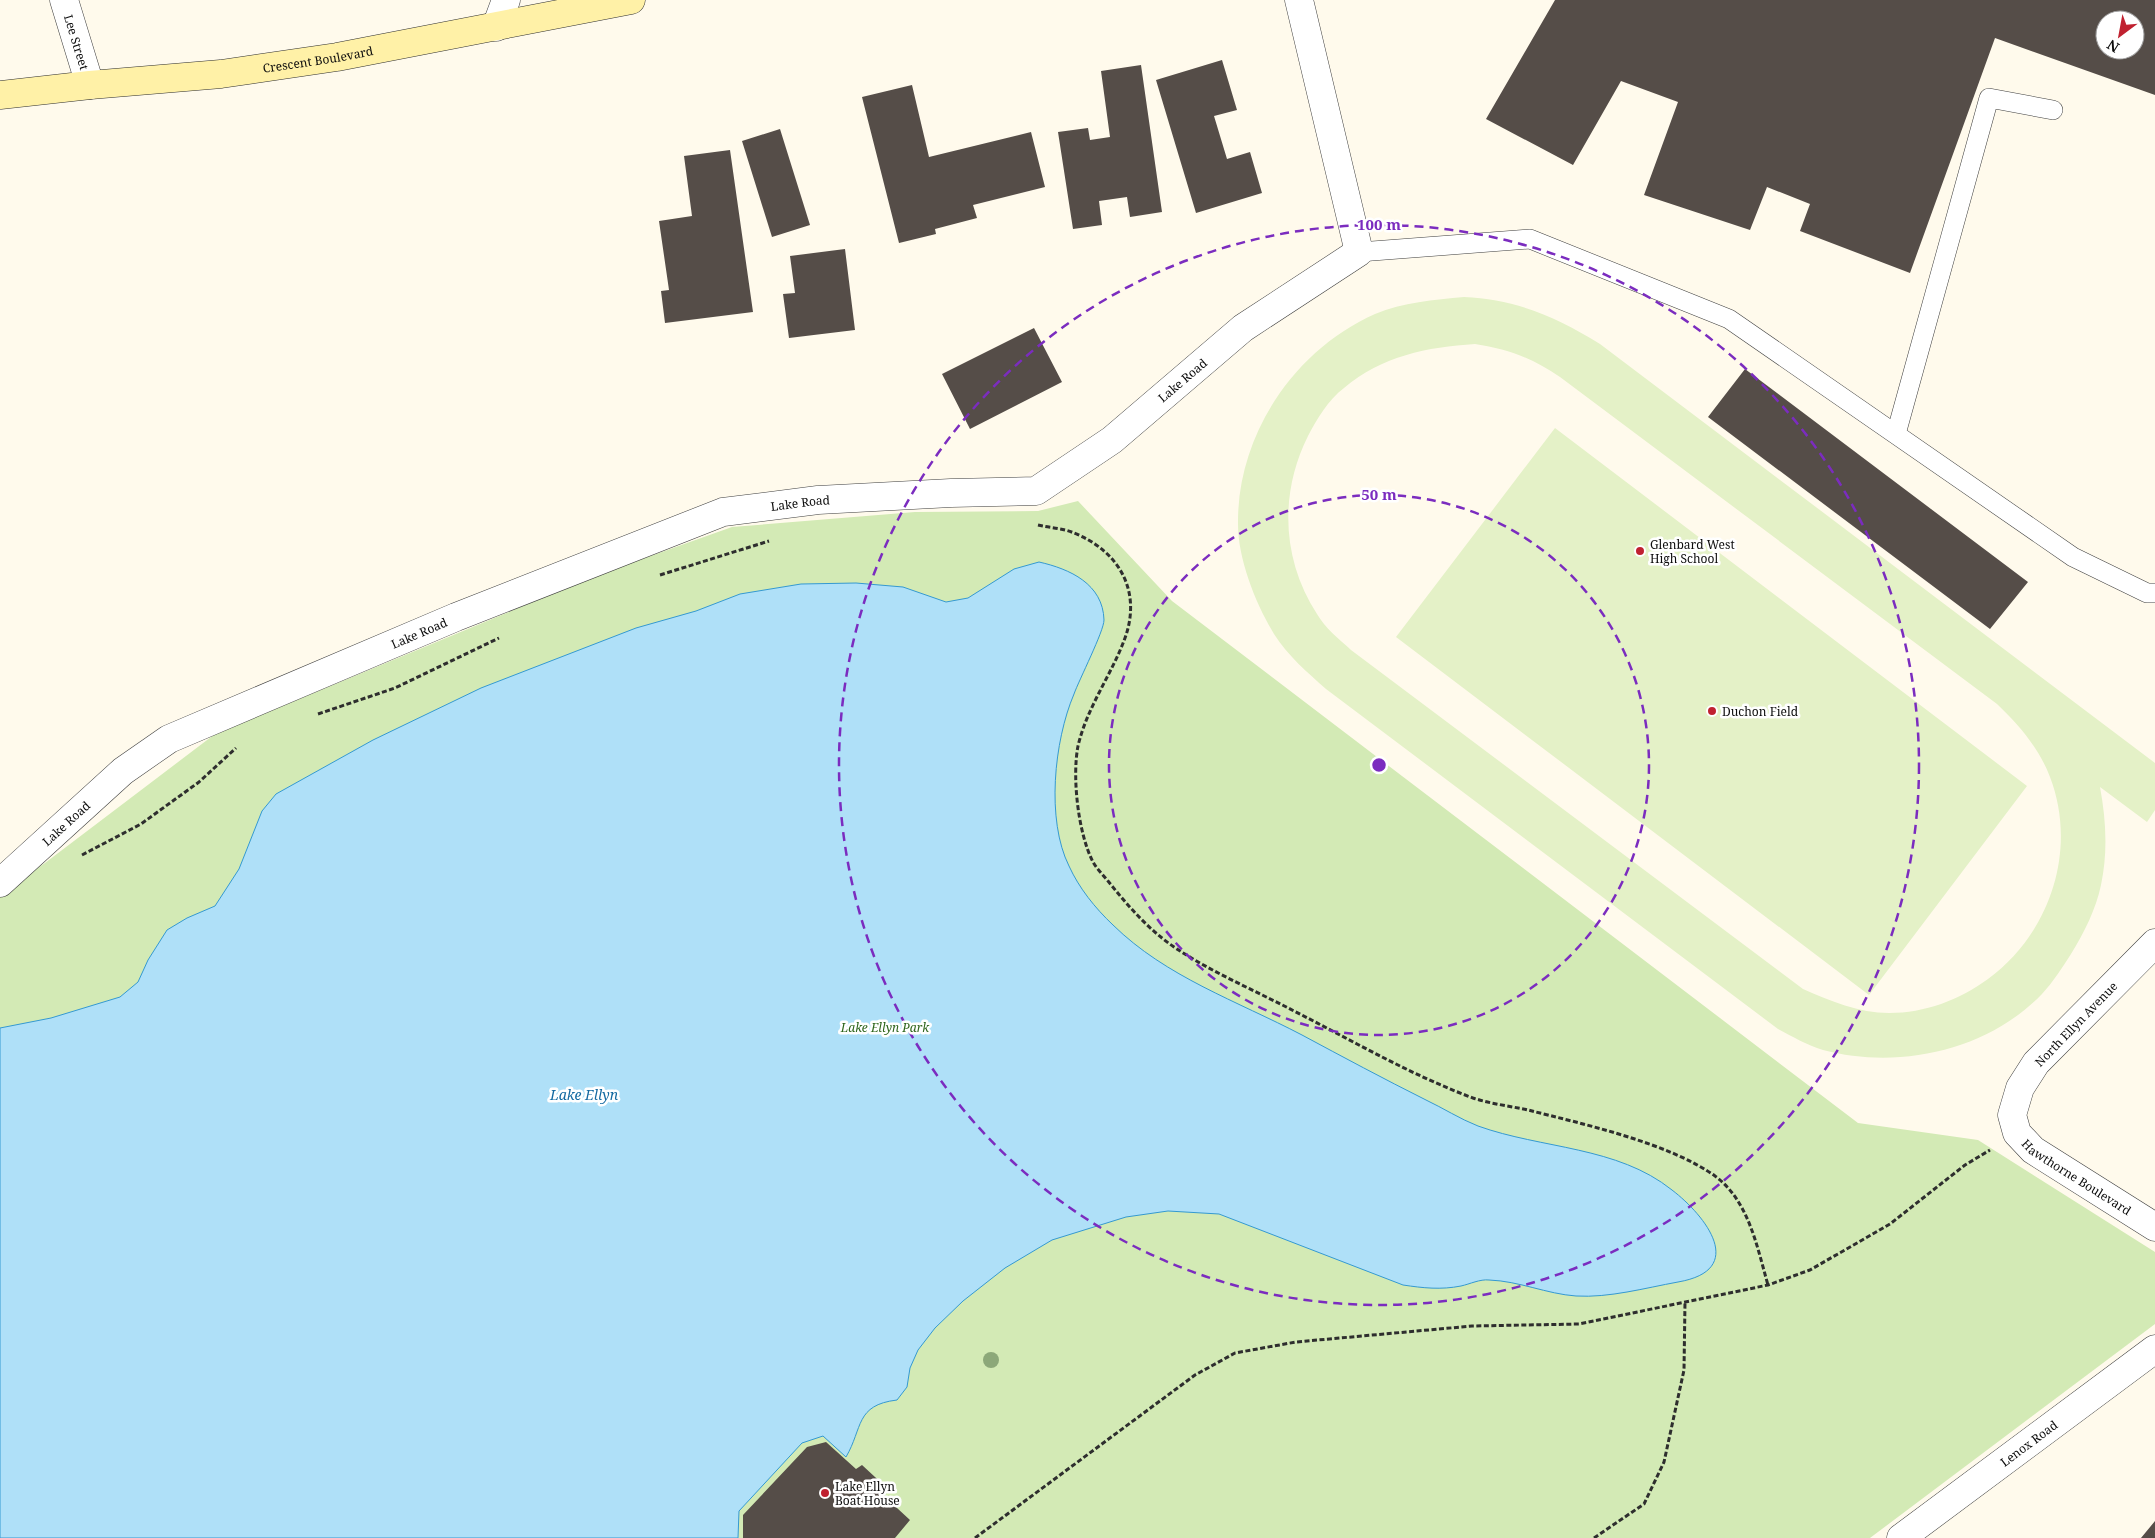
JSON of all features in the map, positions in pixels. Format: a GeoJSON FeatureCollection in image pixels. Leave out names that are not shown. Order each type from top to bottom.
{"type":"FeatureCollection","features":[{"type":"Feature","properties":{"kind":"street","name":"Lee Street"},"geometry":{"type":"LineString","coordinates":[[64,0],[90,85]]}},
{"type":"Feature","properties":{"kind":"street"},"geometry":{"type":"LineString","coordinates":[[496,27],[506,0]]}},
{"type":"Feature","properties":{"kind":"street","name":"Crescent Boulevard"},"geometry":{"type":"LineString","coordinates":[[0,95],[230,72],[337,57],[631,0]]}},
{"type":"Feature","properties":{"kind":"street"},"geometry":{"type":"LineString","coordinates":[[1299,0],[1359,252]]}},
{"type":"Feature","properties":{"kind":"street","name":"Lake Road"},"geometry":{"type":"LineString","coordinates":[[0,883],[122,771],[169,739],[456,616],[723,512],[818,500],[951,493],[1036,491],[1112,440],[1243,328],[1359,252]]}},
{"type":"Feature","properties":{"kind":"street","name":"North Ellyn Avenue"},"geometry":{"type":"LineString","coordinates":[[2015,1124],[2020,1088],[2036,1063],[2155,943]]}},
{"type":"Feature","properties":{"kind":"street","name":"Hawthorne Boulevard"},"geometry":{"type":"LineString","coordinates":[[2015,1124],[2033,1150],[2155,1227]]}},
{"type":"Feature","properties":{"kind":"street","name":"Lenox Road"},"geometry":{"type":"LineString","coordinates":[[1901,1538],[2155,1349]]}},
{"type":"Feature","properties":{"kind":"lane"},"geometry":{"type":"LineString","coordinates":[[1896,434],[1989,98],[2053,110]]}},
{"type":"Feature","properties":{"kind":"lane"},"geometry":{"type":"LineString","coordinates":[[1359,252],[1530,239],[1729,319],[2073,557],[2147,593],[2155,593]]}},
{"type":"Feature","properties":{"kind":"path"},"geometry":{"type":"LineString","coordinates":[[1031,524],[1074,533],[1104,551],[1120,567],[1129,585],[1131,609],[1127,634],[1093,706],[1078,746],[1076,786],[1080,825],[1093,863],[1152,931],[1200,965],[1240,983],[1423,1077],[1476,1099],[1610,1132],[1689,1160],[1717,1177],[1738,1198],[1755,1238],[1768,1285]]}},
{"type":"Feature","properties":{"kind":"path"},"geometry":{"type":"LineString","coordinates":[[655,576],[778,538]]}},
{"type":"Feature","properties":{"kind":"path"},"geometry":{"type":"LineString","coordinates":[[313,716],[395,688],[506,634]]}},
{"type":"Feature","properties":{"kind":"path"},"geometry":{"type":"LineString","coordinates":[[76,858],[141,824],[200,782],[240,744]]}},
{"type":"Feature","properties":{"kind":"path"},"geometry":{"type":"LineString","coordinates":[[975,1538],[1195,1375],[1235,1353],[1296,1342],[1472,1326],[1579,1324],[1768,1285],[1810,1270],[1890,1224],[2015,1124]]}},
{"type":"Feature","properties":{"kind":"path"},"geometry":{"type":"LineString","coordinates":[[1594,1538],[1644,1504],[1664,1462],[1684,1370],[1685,1302]]}},
{"type":"Feature","properties":{"kind":"green space"},"geometry":{"type":"Polygon","coordinates":[[[1464,297],[1501,301],[1535,311],[1584,334],[1600,344],[2155,763],[2155,810],[2147,822],[2100,787],[2105,823],[2105,848],[2103,873],[2096,903],[2089,921],[2061,970],[2042,994],[2020,1014],[1995,1030],[1968,1042],[1940,1051],[1911,1056],[1881,1058],[1852,1056],[1823,1050],[1800,1041],[1778,1029],[1326,689],[1285,649],[1274,634],[1255,596],[1245,567],[1239,538],[1240,491],[1248,459],[1260,428],[1276,399],[1296,373],[1319,349],[1346,330],[1375,314],[1396,307],[1419,302],[1464,297]],[[1475,344],[1457,345],[1422,351],[1389,361],[1359,377],[1338,393],[1315,423],[1299,458],[1292,481],[1288,526],[1297,572],[1305,593],[1324,624],[1351,650],[1803,989],[1856,1009],[1889,1013],[1916,1011],[1941,1004],[1965,993],[1988,979],[2010,960],[2028,939],[2042,915],[2053,889],[2059,861],[2061,833],[2058,805],[2050,777],[2040,756],[2028,738],[1997,704],[1560,377],[1530,360],[1475,344]]]}},
{"type":"Feature","properties":{"kind":"green space","name":"Duchon Field"},"geometry":{"type":"Polygon","coordinates":[[[1555,428],[2027,786],[1869,995],[1396,637],[1555,428]]]}},
{"type":"Feature","properties":{"kind":"green space","name":"Lake Ellyn Park"},"geometry":{"type":"Polygon","coordinates":[[[1078,501],[1172,601],[1858,1123],[1978,1140],[2155,1252],[2155,1324],[1870,1538],[0,1538],[0,893],[45,863],[215,734],[600,574],[732,527],[915,512],[1038,511],[1078,501]]]}},
{"type":"Feature","properties":{"kind":"water","name":"Lake Ellyn"},"geometry":{"type":"Polygon","coordinates":[[[1039,562],[1062,569],[1083,580],[1098,597],[1102,607],[1103,626],[1067,713],[1058,757],[1055,780],[1055,804],[1057,826],[1069,866],[1083,890],[1106,918],[1134,943],[1179,974],[1302,1035],[1465,1120],[1502,1134],[1603,1156],[1650,1176],[1685,1201],[1707,1227],[1714,1241],[1716,1254],[1711,1266],[1699,1276],[1678,1282],[1601,1296],[1565,1295],[1489,1280],[1454,1287],[1425,1288],[1403,1285],[1219,1214],[1168,1211],[1126,1217],[1052,1240],[1005,1268],[963,1301],[935,1328],[918,1350],[910,1368],[907,1387],[897,1400],[883,1403],[867,1413],[846,1457],[823,1436],[802,1443],[739,1511],[738,1538],[0,1538],[0,1028],[51,1018],[120,997],[138,982],[148,960],[167,930],[187,918],[215,906],[239,869],[262,811],[276,794],[373,740],[481,688],[636,628],[696,611],[740,594],[801,584],[856,583],[903,587],[946,602],[968,598],[1014,569],[1039,562]]]}},
{"type":"Feature","properties":{"kind":"building"},"geometry":{"type":"Polygon","coordinates":[[[1555,0],[2155,0],[2155,95],[1995,38],[1910,273],[1800,231],[1810,204],[1767,187],[1750,230],[1644,195],[1678,102],[1621,81],[1573,165],[1486,119],[1555,0]]]}},
{"type":"Feature","properties":{"kind":"building"},"geometry":{"type":"Polygon","coordinates":[[[1222,60],[1237,110],[1214,116],[1227,159],[1250,152],[1262,193],[1196,213],[1156,80],[1222,60]]]}},
{"type":"Feature","properties":{"kind":"building"},"geometry":{"type":"Polygon","coordinates":[[[1141,65],[1162,212],[1130,217],[1127,197],[1099,201],[1102,225],[1073,229],[1058,132],[1088,128],[1090,140],[1110,137],[1101,71],[1141,65]]]}},
{"type":"Feature","properties":{"kind":"building"},"geometry":{"type":"Polygon","coordinates":[[[912,85],[929,157],[1031,132],[1045,187],[973,205],[977,218],[935,229],[936,234],[899,243],[862,97],[912,85]]]}},
{"type":"Feature","properties":{"kind":"building"},"geometry":{"type":"Polygon","coordinates":[[[780,129],[810,225],[772,237],[742,141],[780,129]]]}},
{"type":"Feature","properties":{"kind":"building"},"geometry":{"type":"Polygon","coordinates":[[[730,150],[753,312],[665,323],[661,291],[669,290],[659,221],[692,216],[684,156],[730,150]]]}},
{"type":"Feature","properties":{"kind":"building"},"geometry":{"type":"Polygon","coordinates":[[[845,249],[855,330],[789,338],[783,294],[795,293],[790,256],[845,249]]]}},
{"type":"Feature","properties":{"kind":"building"},"geometry":{"type":"Polygon","coordinates":[[[1034,328],[1062,382],[970,429],[942,374],[1034,328]]]}},
{"type":"Feature","properties":{"kind":"building"},"geometry":{"type":"Polygon","coordinates":[[[1745,369],[2028,582],[1990,629],[1708,417],[1745,369]]]}},
{"type":"Feature","properties":{"kind":"building","name":"Lake Ellyn Boat House"},"geometry":{"type":"Polygon","coordinates":[[[826,1442],[856,1469],[862,1465],[888,1489],[884,1496],[910,1520],[895,1538],[743,1538],[743,1515],[807,1447],[826,1442]]]}},
{"type":"Feature","properties":{"kind":"building"},"geometry":{"type":"Polygon","coordinates":[[[2155,1521],[2155,1538],[2141,1538],[2155,1521]]]}},
{"type":"Feature","properties":{"kind":"place","name":"Glenbard West High School"},"geometry":{"type":"Point","coordinates":[1640,551]}},
{"type":"Feature","properties":{"kind":"place","name":"Duchon Field"},"geometry":{"type":"Point","coordinates":[1712,711]}},
{"type":"Feature","properties":{"kind":"place","name":"Lake Ellyn Boat House"},"geometry":{"type":"Point","coordinates":[825,1493]}}]}
